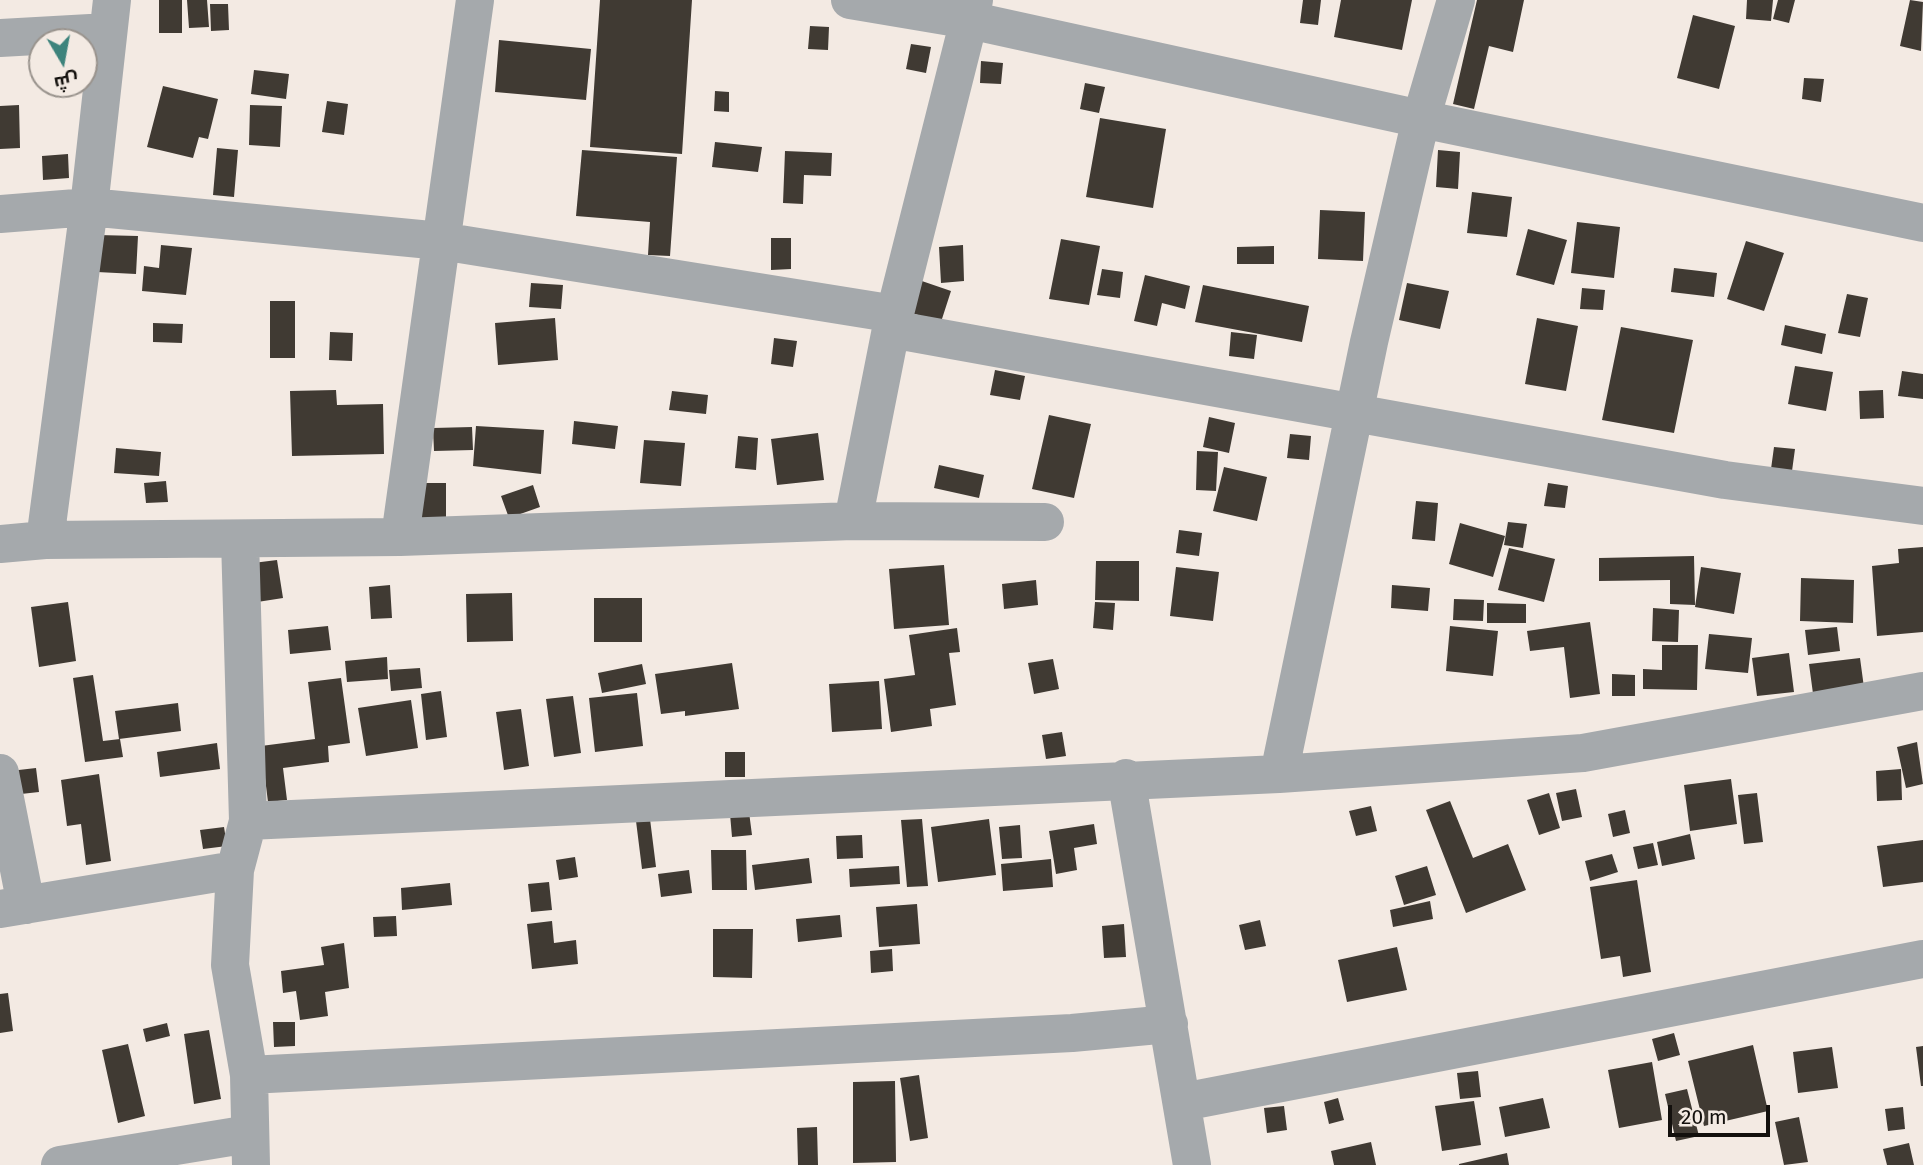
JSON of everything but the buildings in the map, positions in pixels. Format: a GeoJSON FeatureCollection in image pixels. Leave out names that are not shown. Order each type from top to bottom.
{"type":"FeatureCollection","features":[{"type":"Feature","properties":{"kind":"street"},"geometry":{"type":"LineString","coordinates":[[400,537],[475,0]]}},
{"type":"Feature","properties":{"kind":"street"},"geometry":{"type":"LineString","coordinates":[[850,0],[971,10],[1422,119],[1923,223]]}},
{"type":"Feature","properties":{"kind":"street"},"geometry":{"type":"LineString","coordinates":[[1279,774],[1354,413],[1422,119],[1456,0]]}},
{"type":"Feature","properties":{"kind":"street"},"geometry":{"type":"LineString","coordinates":[[853,521],[893,321],[971,10]]}},
{"type":"Feature","properties":{"kind":"street"},"geometry":{"type":"LineString","coordinates":[[0,38],[110,16],[89,207],[45,540]]}},
{"type":"Feature","properties":{"kind":"street"},"geometry":{"type":"LineString","coordinates":[[0,214],[89,207],[441,241],[893,321],[1354,413],[1725,480],[1923,506]]}},
{"type":"Feature","properties":{"kind":"street"},"geometry":{"type":"LineString","coordinates":[[0,544],[45,540],[400,537],[853,521],[1045,522]]}},
{"type":"Feature","properties":{"kind":"street"},"geometry":{"type":"LineString","coordinates":[[60,1165],[250,1150],[249,1074],[230,965],[235,870],[248,821],[240,539]]}},
{"type":"Feature","properties":{"kind":"street"},"geometry":{"type":"LineString","coordinates":[[248,821],[1126,778],[1279,774],[1583,753],[1923,691]]}},
{"type":"Feature","properties":{"kind":"street"},"geometry":{"type":"LineString","coordinates":[[0,773],[13,907],[235,870]]}},
{"type":"Feature","properties":{"kind":"street"},"geometry":{"type":"LineString","coordinates":[[1126,778],[1192,1165]]}},
{"type":"Feature","properties":{"kind":"street"},"geometry":{"type":"LineString","coordinates":[[1183,1102],[1923,959]]}},
{"type":"Feature","properties":{"kind":"street"},"geometry":{"type":"LineString","coordinates":[[249,1074],[1072,1034],[1169,1024]]}}]}
